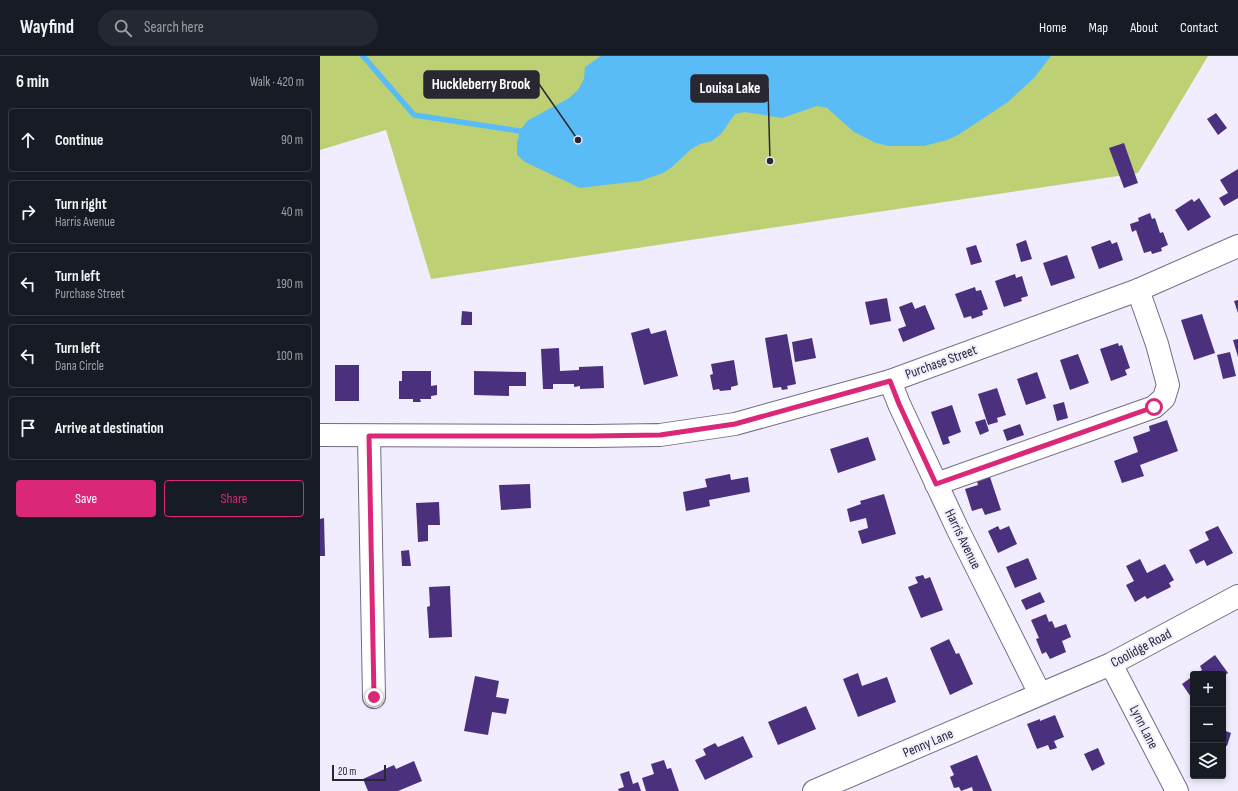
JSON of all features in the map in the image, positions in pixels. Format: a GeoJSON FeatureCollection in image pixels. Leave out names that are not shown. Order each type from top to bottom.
{"type":"FeatureCollection","features":[{"type":"Feature","properties":{"kind":"street","name":"Purchase Street"},"geometry":{"type":"LineString","coordinates":[[320,435],[660,435],[735,424],[890,381],[1138,290],[1238,246]]}},
{"type":"Feature","properties":{"kind":"street"},"geometry":{"type":"LineString","coordinates":[[936,484],[1154,407],[1164,398],[1168,385],[1157,344],[1138,290]]}},
{"type":"Feature","properties":{"kind":"street","name":"Harris Avenue"},"geometry":{"type":"LineString","coordinates":[[890,381],[936,484],[1040,694]]}},
{"type":"Feature","properties":{"kind":"street"},"geometry":{"type":"LineString","coordinates":[[369,436],[374,697]]}},
{"type":"Feature","properties":{"kind":"street","name":"Coolidge Road"},"geometry":{"type":"LineString","coordinates":[[1040,694],[1111,664],[1238,596]]}},
{"type":"Feature","properties":{"kind":"street","name":"Lynn Lane"},"geometry":{"type":"LineString","coordinates":[[1111,664],[1177,791]]}},
{"type":"Feature","properties":{"kind":"street","name":"Penny Lane"},"geometry":{"type":"LineString","coordinates":[[814,791],[1040,694]]}},
{"type":"Feature","properties":{"kind":"green space"},"geometry":{"type":"Polygon","coordinates":[[[320,56],[1208,56],[1138,173],[431,279],[386,130],[320,150],[320,56]]]}},
{"type":"Feature","properties":{"kind":"water"},"geometry":{"type":"Polygon","coordinates":[[[601,56],[1051,56],[1034,78],[1008,102],[958,135],[947,140],[924,146],[888,146],[876,143],[854,132],[827,108],[817,106],[782,118],[745,112],[735,114],[721,134],[712,141],[700,144],[690,150],[672,167],[663,173],[640,181],[580,188],[525,162],[517,155],[517,143],[520,131],[527,121],[569,98],[578,90],[584,79],[585,67],[601,56]]]}},
{"type":"Feature","properties":{"kind":"building"},"geometry":{"type":"Polygon","coordinates":[[[1216,113],[1227,128],[1218,135],[1207,119],[1216,113]]]}},
{"type":"Feature","properties":{"kind":"building"},"geometry":{"type":"Polygon","coordinates":[[[1124,143],[1138,183],[1124,188],[1109,148],[1124,143]]]}},
{"type":"Feature","properties":{"kind":"building"},"geometry":{"type":"Polygon","coordinates":[[[1238,169],[1238,198],[1224,206],[1219,198],[1228,193],[1220,180],[1238,169]]]}},
{"type":"Feature","properties":{"kind":"building"},"geometry":{"type":"Polygon","coordinates":[[[1199,198],[1211,217],[1188,231],[1175,210],[1192,199],[1194,202],[1199,198]]]}},
{"type":"Feature","properties":{"kind":"building"},"geometry":{"type":"Polygon","coordinates":[[[1150,213],[1152,219],[1155,218],[1160,233],[1163,232],[1168,245],[1161,248],[1162,251],[1152,254],[1151,251],[1144,253],[1136,230],[1132,232],[1130,224],[1139,221],[1138,218],[1150,213]]]}},
{"type":"Feature","properties":{"kind":"building"},"geometry":{"type":"Polygon","coordinates":[[[1026,240],[1032,259],[1021,262],[1016,244],[1026,240]]]}},
{"type":"Feature","properties":{"kind":"building"},"geometry":{"type":"Polygon","coordinates":[[[1110,240],[1112,244],[1117,242],[1123,260],[1099,269],[1091,247],[1110,240]]]}},
{"type":"Feature","properties":{"kind":"building"},"geometry":{"type":"Polygon","coordinates":[[[976,245],[982,262],[971,265],[966,248],[976,245]]]}},
{"type":"Feature","properties":{"kind":"building"},"geometry":{"type":"Polygon","coordinates":[[[1067,255],[1075,278],[1051,286],[1043,263],[1067,255]]]}},
{"type":"Feature","properties":{"kind":"building"},"geometry":{"type":"Polygon","coordinates":[[[1015,274],[1016,278],[1022,276],[1028,296],[1021,298],[1022,301],[1004,307],[995,281],[1015,274]]]}},
{"type":"Feature","properties":{"kind":"building"},"geometry":{"type":"Polygon","coordinates":[[[975,287],[976,291],[981,290],[988,309],[982,311],[983,315],[972,319],[971,316],[964,318],[955,294],[975,287]]]}},
{"type":"Feature","properties":{"kind":"building"},"geometry":{"type":"Polygon","coordinates":[[[887,298],[891,321],[870,325],[865,302],[887,298]]]}},
{"type":"Feature","properties":{"kind":"building"},"geometry":{"type":"Polygon","coordinates":[[[1238,300],[1238,313],[1234,301],[1238,300]]]}},
{"type":"Feature","properties":{"kind":"building"},"geometry":{"type":"Polygon","coordinates":[[[912,302],[915,309],[925,305],[935,329],[903,342],[898,329],[906,326],[899,307],[912,302]]]}},
{"type":"Feature","properties":{"kind":"building"},"geometry":{"type":"Polygon","coordinates":[[[462,311],[472,312],[472,325],[461,325],[462,311]]]}},
{"type":"Feature","properties":{"kind":"building"},"geometry":{"type":"Polygon","coordinates":[[[1202,314],[1215,353],[1194,360],[1181,320],[1202,314]]]}},
{"type":"Feature","properties":{"kind":"building"},"geometry":{"type":"Polygon","coordinates":[[[649,328],[651,334],[666,330],[678,376],[644,385],[631,333],[649,328]]]}},
{"type":"Feature","properties":{"kind":"building"},"geometry":{"type":"Polygon","coordinates":[[[787,334],[796,384],[787,386],[788,389],[782,390],[781,387],[773,388],[765,338],[787,334]]]}},
{"type":"Feature","properties":{"kind":"building"},"geometry":{"type":"Polygon","coordinates":[[[812,338],[816,358],[795,362],[792,342],[812,338]]]}},
{"type":"Feature","properties":{"kind":"building"},"geometry":{"type":"Polygon","coordinates":[[[1238,339],[1238,357],[1233,340],[1238,339]]]}},
{"type":"Feature","properties":{"kind":"building"},"geometry":{"type":"Polygon","coordinates":[[[1118,343],[1119,346],[1122,345],[1130,368],[1125,370],[1127,375],[1111,381],[1100,349],[1118,343]]]}},
{"type":"Feature","properties":{"kind":"building"},"geometry":{"type":"Polygon","coordinates":[[[559,348],[560,371],[579,370],[579,367],[603,366],[604,388],[580,389],[580,386],[574,387],[574,384],[553,384],[553,389],[543,389],[541,349],[559,348]]]}},
{"type":"Feature","properties":{"kind":"building"},"geometry":{"type":"Polygon","coordinates":[[[1230,352],[1236,376],[1223,379],[1217,355],[1230,352]]]}},
{"type":"Feature","properties":{"kind":"building"},"geometry":{"type":"Polygon","coordinates":[[[1078,354],[1089,383],[1070,390],[1060,360],[1078,354]]]}},
{"type":"Feature","properties":{"kind":"building"},"geometry":{"type":"Polygon","coordinates":[[[734,360],[738,385],[731,387],[731,390],[713,390],[710,375],[713,374],[711,364],[734,360]]]}},
{"type":"Feature","properties":{"kind":"building"},"geometry":{"type":"Polygon","coordinates":[[[335,365],[359,365],[359,401],[335,401],[335,365]]]}},
{"type":"Feature","properties":{"kind":"building"},"geometry":{"type":"Polygon","coordinates":[[[402,371],[431,371],[431,386],[437,385],[437,395],[431,396],[431,399],[420,399],[421,402],[413,402],[413,399],[399,399],[399,381],[402,381],[402,371]]]}},
{"type":"Feature","properties":{"kind":"building"},"geometry":{"type":"Polygon","coordinates":[[[474,371],[526,372],[526,386],[509,386],[509,396],[474,395],[474,371]]]}},
{"type":"Feature","properties":{"kind":"building"},"geometry":{"type":"Polygon","coordinates":[[[1037,372],[1046,398],[1026,405],[1017,379],[1037,372]]]}},
{"type":"Feature","properties":{"kind":"building"},"geometry":{"type":"Polygon","coordinates":[[[997,388],[1006,415],[997,418],[998,422],[988,425],[978,394],[997,388]]]}},
{"type":"Feature","properties":{"kind":"building"},"geometry":{"type":"Polygon","coordinates":[[[1064,402],[1068,418],[1057,421],[1053,405],[1064,402]]]}},
{"type":"Feature","properties":{"kind":"building"},"geometry":{"type":"Polygon","coordinates":[[[952,405],[961,432],[948,437],[950,443],[943,445],[931,412],[952,405]]]}},
{"type":"Feature","properties":{"kind":"building"},"geometry":{"type":"Polygon","coordinates":[[[985,419],[989,431],[980,435],[975,422],[985,419]]]}},
{"type":"Feature","properties":{"kind":"building"},"geometry":{"type":"Polygon","coordinates":[[[1167,420],[1178,451],[1140,465],[1144,476],[1122,483],[1114,461],[1138,452],[1133,437],[1150,431],[1149,426],[1167,420]]]}},
{"type":"Feature","properties":{"kind":"building"},"geometry":{"type":"Polygon","coordinates":[[[1020,424],[1024,435],[1007,441],[1003,430],[1020,424]]]}},
{"type":"Feature","properties":{"kind":"building"},"geometry":{"type":"Polygon","coordinates":[[[868,437],[876,460],[838,473],[830,449],[868,437]]]}},
{"type":"Feature","properties":{"kind":"building"},"geometry":{"type":"Polygon","coordinates":[[[730,474],[731,480],[748,477],[750,492],[709,500],[710,506],[686,511],[683,492],[707,487],[705,479],[730,474]]]}},
{"type":"Feature","properties":{"kind":"building"},"geometry":{"type":"Polygon","coordinates":[[[989,474],[1001,510],[985,515],[982,508],[972,511],[965,489],[978,485],[976,478],[989,474]]]}},
{"type":"Feature","properties":{"kind":"building"},"geometry":{"type":"Polygon","coordinates":[[[530,484],[531,508],[501,510],[499,485],[530,484]]]}},
{"type":"Feature","properties":{"kind":"building"},"geometry":{"type":"Polygon","coordinates":[[[884,494],[896,534],[862,544],[858,531],[868,528],[866,518],[850,522],[847,509],[861,504],[860,501],[884,494]]]}},
{"type":"Feature","properties":{"kind":"building"},"geometry":{"type":"Polygon","coordinates":[[[439,502],[440,525],[428,525],[428,541],[418,542],[416,503],[439,502]]]}},
{"type":"Feature","properties":{"kind":"building"},"geometry":{"type":"Polygon","coordinates":[[[324,518],[325,556],[320,556],[320,519],[324,518]]]}},
{"type":"Feature","properties":{"kind":"building"},"geometry":{"type":"Polygon","coordinates":[[[998,526],[1000,530],[1009,526],[1017,544],[998,553],[988,531],[998,526]]]}},
{"type":"Feature","properties":{"kind":"building"},"geometry":{"type":"Polygon","coordinates":[[[1218,526],[1233,553],[1207,566],[1204,560],[1196,564],[1189,550],[1209,540],[1205,532],[1218,526]]]}},
{"type":"Feature","properties":{"kind":"building"},"geometry":{"type":"Polygon","coordinates":[[[409,550],[411,566],[402,566],[401,551],[409,550]]]}},
{"type":"Feature","properties":{"kind":"building"},"geometry":{"type":"Polygon","coordinates":[[[1028,558],[1037,579],[1015,588],[1006,567],[1028,558]]]}},
{"type":"Feature","properties":{"kind":"building"},"geometry":{"type":"Polygon","coordinates":[[[1140,559],[1147,573],[1165,564],[1174,580],[1169,583],[1171,587],[1147,599],[1145,596],[1135,602],[1126,585],[1134,581],[1126,566],[1140,559]]]}},
{"type":"Feature","properties":{"kind":"building"},"geometry":{"type":"Polygon","coordinates":[[[923,575],[925,579],[930,577],[943,610],[921,618],[908,587],[918,583],[915,577],[923,575]]]}},
{"type":"Feature","properties":{"kind":"building"},"geometry":{"type":"Polygon","coordinates":[[[450,586],[452,637],[429,638],[427,607],[430,606],[429,587],[450,586]]]}},
{"type":"Feature","properties":{"kind":"building"},"geometry":{"type":"Polygon","coordinates":[[[1040,592],[1045,602],[1026,610],[1021,600],[1040,592]]]}},
{"type":"Feature","properties":{"kind":"building"},"geometry":{"type":"Polygon","coordinates":[[[1046,614],[1049,622],[1052,621],[1055,628],[1066,624],[1071,637],[1062,641],[1066,652],[1050,659],[1046,652],[1042,654],[1036,639],[1039,638],[1031,620],[1046,614]]]}},
{"type":"Feature","properties":{"kind":"building"},"geometry":{"type":"Polygon","coordinates":[[[949,639],[956,654],[959,653],[973,684],[950,695],[930,648],[949,639]]]}},
{"type":"Feature","properties":{"kind":"building"},"geometry":{"type":"Polygon","coordinates":[[[1215,655],[1228,673],[1226,674],[1226,671],[1200,671],[1202,670],[1200,666],[1215,655]]]}},
{"type":"Feature","properties":{"kind":"building"},"geometry":{"type":"Polygon","coordinates":[[[858,673],[862,686],[887,677],[896,702],[858,717],[843,679],[858,673]]]}},
{"type":"Feature","properties":{"kind":"building"},"geometry":{"type":"Polygon","coordinates":[[[475,676],[499,681],[496,697],[509,699],[506,714],[492,712],[488,735],[464,731],[475,676]]]}},
{"type":"Feature","properties":{"kind":"building"},"geometry":{"type":"Polygon","coordinates":[[[1190,678],[1190,696],[1182,684],[1190,678]]]}},
{"type":"Feature","properties":{"kind":"building"},"geometry":{"type":"Polygon","coordinates":[[[806,706],[816,729],[778,745],[768,722],[806,706]]]}},
{"type":"Feature","properties":{"kind":"building"},"geometry":{"type":"Polygon","coordinates":[[[1055,715],[1064,737],[1054,741],[1057,748],[1050,750],[1048,745],[1037,749],[1027,724],[1055,715]]]}},
{"type":"Feature","properties":{"kind":"building"},"geometry":{"type":"Polygon","coordinates":[[[1226,731],[1231,733],[1226,746],[1226,731]]]}},
{"type":"Feature","properties":{"kind":"building"},"geometry":{"type":"Polygon","coordinates":[[[743,736],[753,757],[705,780],[695,760],[706,755],[703,749],[715,743],[718,747],[743,736]]]}},
{"type":"Feature","properties":{"kind":"building"},"geometry":{"type":"Polygon","coordinates":[[[1098,748],[1105,764],[1092,771],[1084,754],[1098,748]]]}},
{"type":"Feature","properties":{"kind":"building"},"geometry":{"type":"Polygon","coordinates":[[[977,755],[992,791],[973,791],[972,787],[961,791],[959,787],[954,788],[950,777],[954,775],[950,766],[977,755]]]}},
{"type":"Feature","properties":{"kind":"building"},"geometry":{"type":"Polygon","coordinates":[[[664,760],[667,769],[671,768],[679,791],[646,791],[642,778],[654,774],[651,764],[664,760]]]}},
{"type":"Feature","properties":{"kind":"building"},"geometry":{"type":"Polygon","coordinates":[[[414,761],[422,781],[398,791],[368,791],[363,779],[394,765],[396,769],[414,761]]]}},
{"type":"Feature","properties":{"kind":"building"},"geometry":{"type":"Polygon","coordinates":[[[629,771],[633,784],[638,782],[641,791],[619,791],[618,789],[624,787],[620,774],[629,771]]]}},
{"type":"Feature","properties":{"kind":"waterway"},"geometry":{"type":"LineString","coordinates":[[363,56],[414,115],[526,132]]}},
{"type":"Feature","properties":{"kind":"place","name":"Huckleberry Brook"},"geometry":{"type":"Point","coordinates":[578,140]}},
{"type":"Feature","properties":{"kind":"place","name":"Louisa Lake"},"geometry":{"type":"Point","coordinates":[770,161]}},
{"type":"Feature","properties":{"kind":"route"},"geometry":{"type":"LineString","coordinates":[[374,697],[369,436],[660,435],[735,424],[890,381],[936,484],[1154,407]]}}]}
